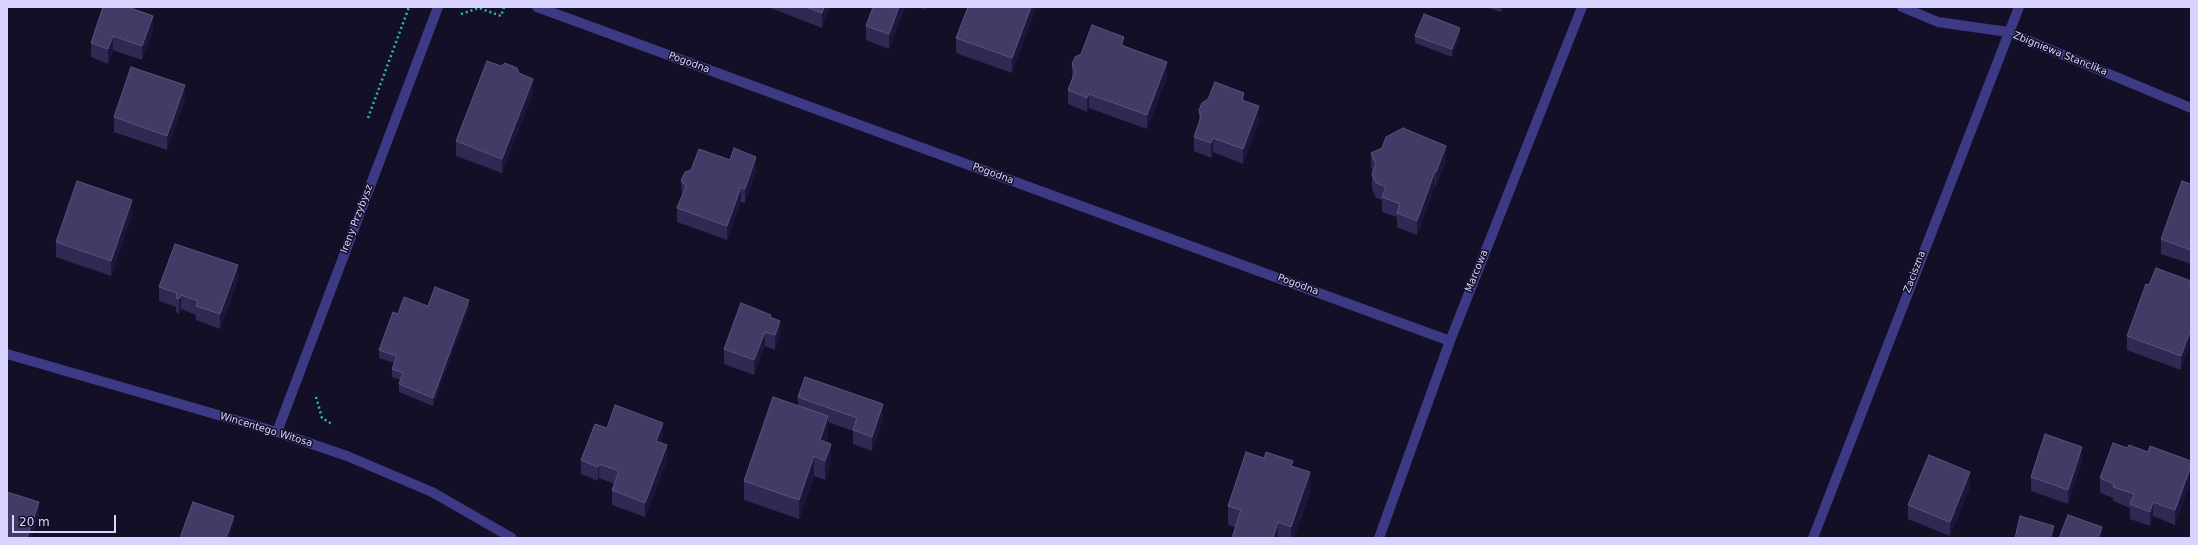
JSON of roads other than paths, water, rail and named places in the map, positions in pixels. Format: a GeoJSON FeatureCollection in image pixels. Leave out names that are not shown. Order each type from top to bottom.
{"type":"FeatureCollection","features":[{"type":"Feature","properties":{"kind":"street","name":"Ireny Przybysz"},"geometry":{"type":"LineString","coordinates":[[277,432],[438,7]]}},
{"type":"Feature","properties":{"kind":"street","name":"Pogodna"},"geometry":{"type":"LineString","coordinates":[[537,7],[1450,341]]}},
{"type":"Feature","properties":{"kind":"street","name":"Marcowa"},"geometry":{"type":"LineString","coordinates":[[1379,538],[1450,341],[1582,7]]}},
{"type":"Feature","properties":{"kind":"street","name":"Zbigniewa Stanclika"},"geometry":{"type":"LineString","coordinates":[[1902,7],[1938,22],[2008,32],[2191,108]]}},
{"type":"Feature","properties":{"kind":"street","name":"Zaciszna"},"geometry":{"type":"LineString","coordinates":[[1813,538],[2008,32],[2019,7]]}},
{"type":"Feature","properties":{"kind":"street","name":"Wincentego Witosa"},"geometry":{"type":"LineString","coordinates":[[7,354],[277,432],[347,456],[432,492],[512,538]]}}]}
